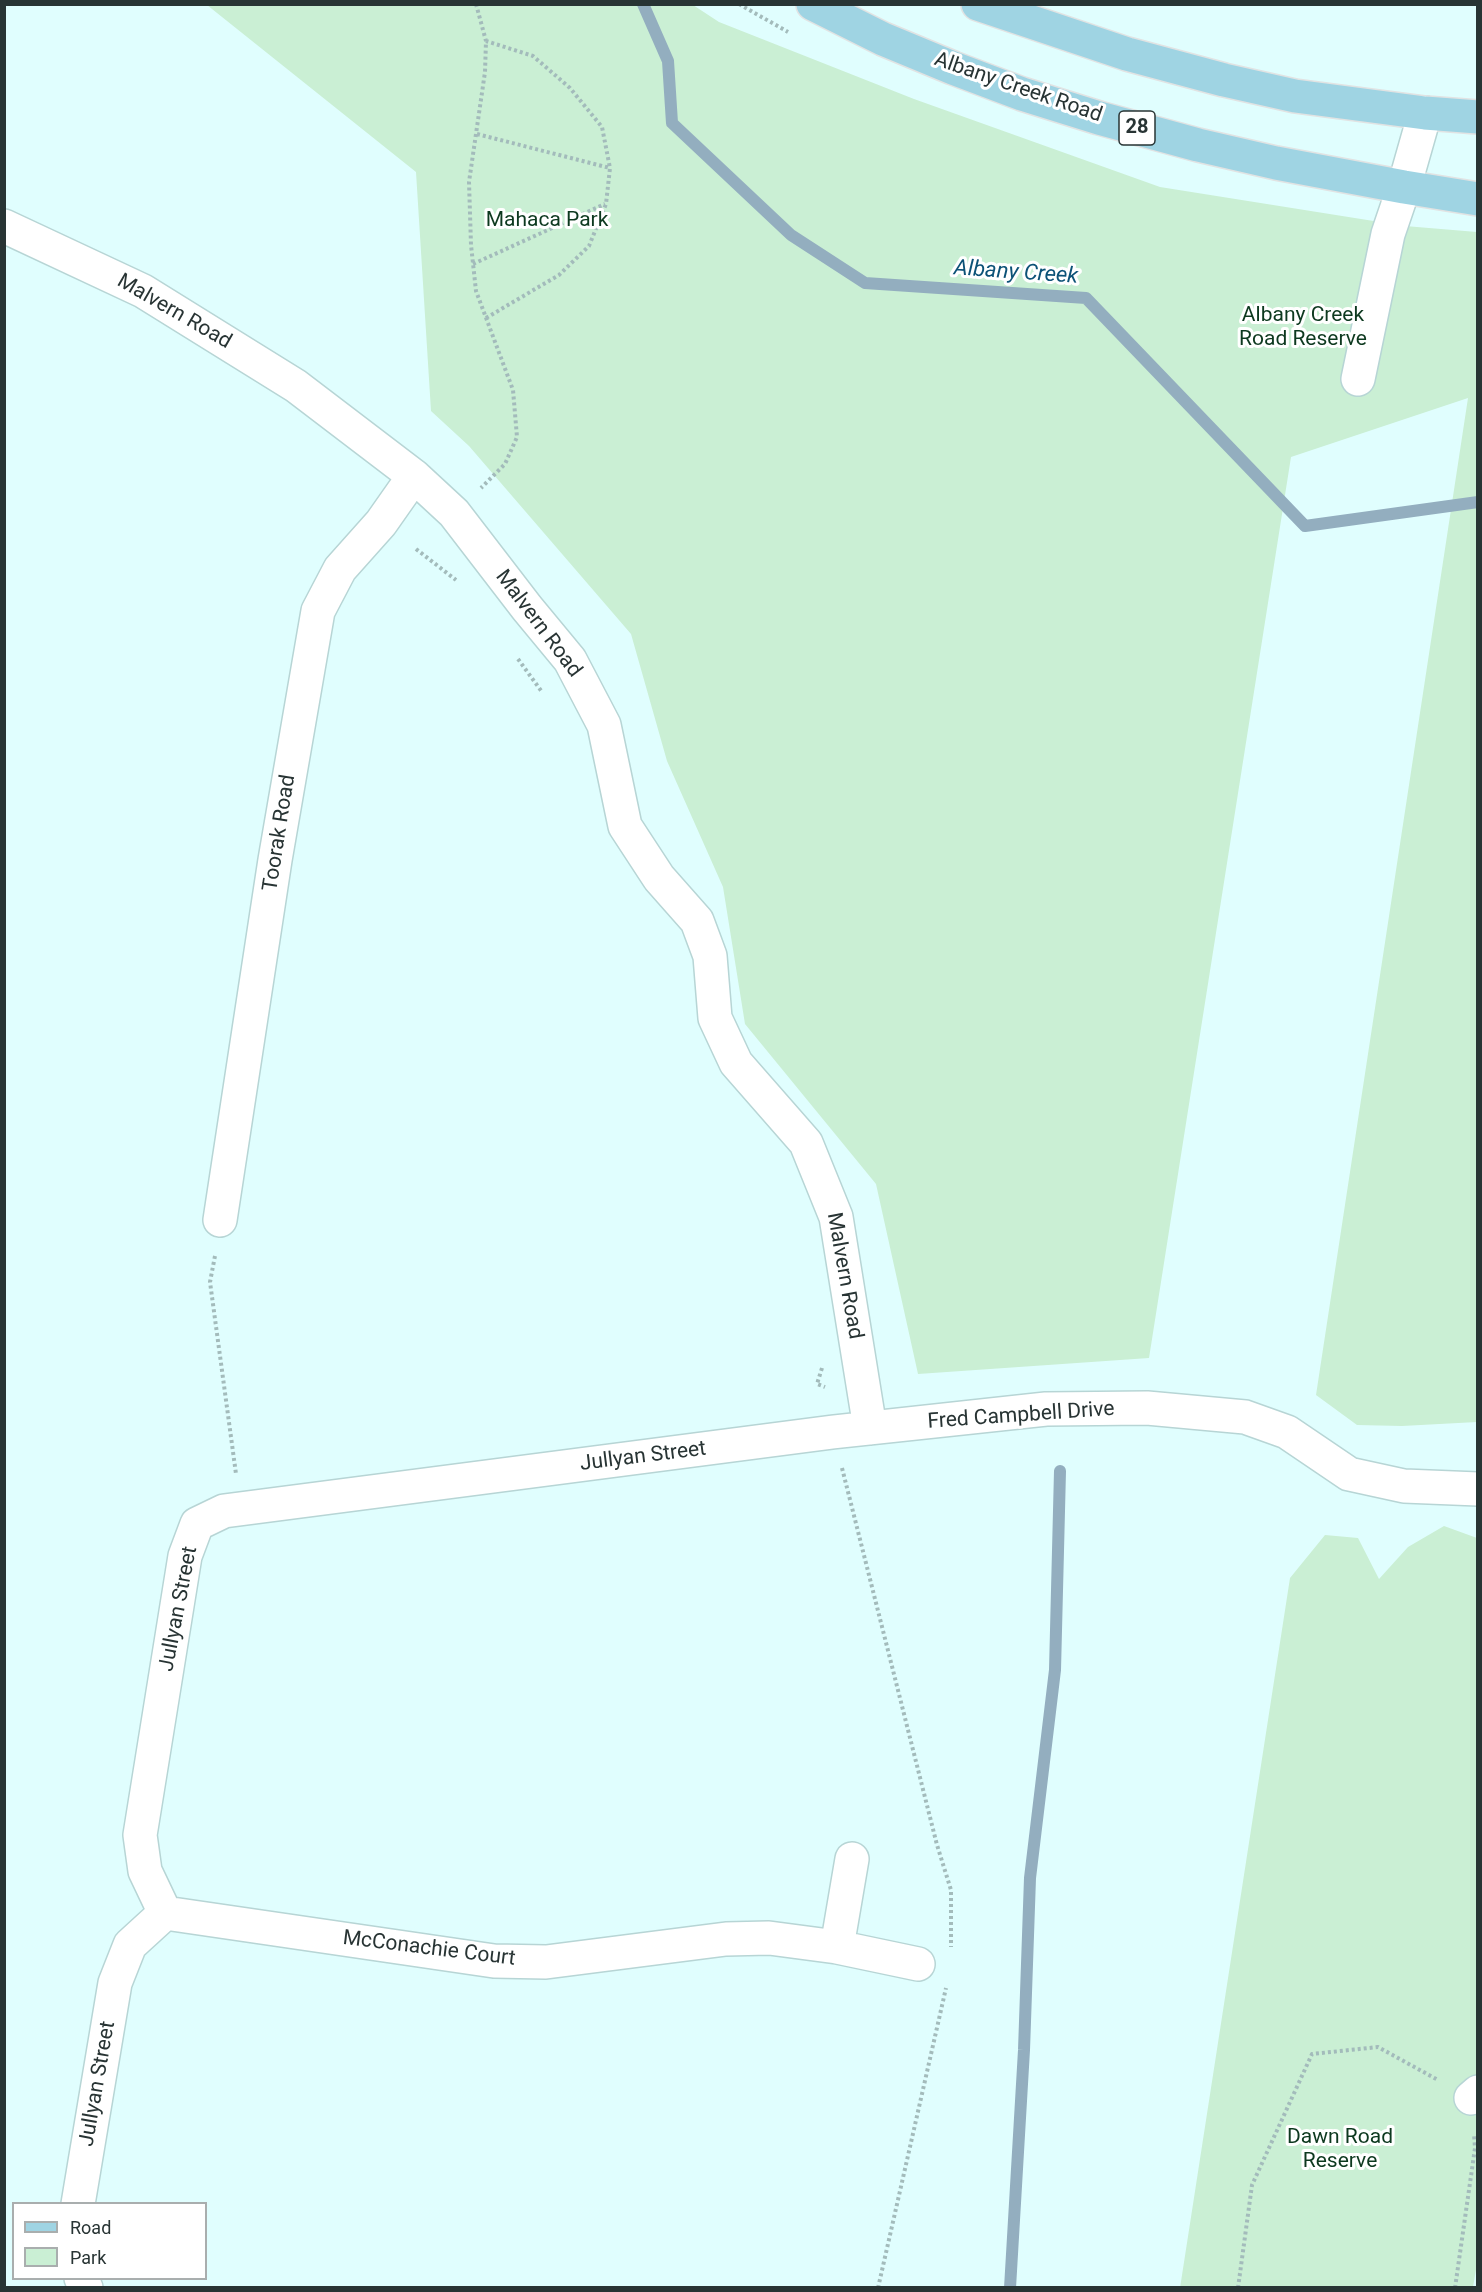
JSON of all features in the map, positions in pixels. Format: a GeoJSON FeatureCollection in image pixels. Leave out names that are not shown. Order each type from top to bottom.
{"type":"FeatureCollection","features":[{"type":"Feature","properties":{"kind":"main road","name":"Albany Creek Road"},"geometry":{"type":"LineString","coordinates":[[813,4],[883,39],[953,68],[1022,94],[1099,118],[1254,158],[1478,199]]}},
{"type":"Feature","properties":{"kind":"main road"},"geometry":{"type":"LineString","coordinates":[[978,4],[1127,54],[1224,80],[1295,96],[1425,113],[1478,117]]}},
{"type":"Feature","properties":{"kind":"street"},"geometry":{"type":"LineString","coordinates":[[1358,379],[1388,234],[1425,113]]}},
{"type":"Feature","properties":{"kind":"street","name":"Malvern Road"},"geometry":{"type":"LineString","coordinates":[[4,226],[153,297],[296,386],[414,476],[454,513],[527,609],[570,660],[604,725],[625,826],[659,878],[697,921],[710,956],[715,1018],[736,1063],[806,1143],[836,1217],[870,1428]]}},
{"type":"Feature","properties":{"kind":"street","name":"Toorak Road"},"geometry":{"type":"LineString","coordinates":[[220,1220],[275,860],[318,611],[340,569],[381,523],[414,476]]}},
{"type":"Feature","properties":{"kind":"street","name":"Fred Campbell Drive"},"geometry":{"type":"LineString","coordinates":[[870,1428],[1046,1410],[1147,1408],[1245,1417],[1287,1432],[1349,1474],[1404,1486],[1478,1489]]}},
{"type":"Feature","properties":{"kind":"street","name":"Jullyan Street"},"geometry":{"type":"LineString","coordinates":[[78,2202],[115,1983],[130,1945],[165,1913],[145,1871],[140,1834],[185,1556],[197,1524],[224,1511],[870,1428]]}},
{"type":"Feature","properties":{"kind":"street"},"geometry":{"type":"LineString","coordinates":[[837,1947],[852,1859]]}},
{"type":"Feature","properties":{"kind":"street","name":"McConachie Court"},"geometry":{"type":"LineString","coordinates":[[165,1913],[494,1961],[546,1962],[726,1939],[769,1938],[837,1947],[918,1964]]}},
{"type":"Feature","properties":{"kind":"path"},"geometry":{"type":"LineString","coordinates":[[476,4],[486,41],[485,72],[470,182],[476,291],[513,390],[517,437],[505,464],[488,482]]}},
{"type":"Feature","properties":{"kind":"path"},"geometry":{"type":"LineString","coordinates":[[486,41],[533,56],[570,88],[602,127],[610,168],[606,204],[589,246],[559,275],[486,318]]}},
{"type":"Feature","properties":{"kind":"path"},"geometry":{"type":"LineString","coordinates":[[477,134],[610,168]]}},
{"type":"Feature","properties":{"kind":"path"},"geometry":{"type":"LineString","coordinates":[[474,264],[606,204]]}},
{"type":"Feature","properties":{"kind":"path"},"geometry":{"type":"LineString","coordinates":[[416,549],[462,585]]}},
{"type":"Feature","properties":{"kind":"path"},"geometry":{"type":"LineString","coordinates":[[220,1220],[210,1282],[241,1509]]}},
{"type":"Feature","properties":{"kind":"path"},"geometry":{"type":"LineString","coordinates":[[833,1432],[934,1834],[951,1890],[951,1968],[878,2288]]}},
{"type":"Feature","properties":{"kind":"path"},"geometry":{"type":"LineString","coordinates":[[918,1964],[951,1968]]}},
{"type":"Feature","properties":{"kind":"path"},"geometry":{"type":"LineString","coordinates":[[1238,2288],[1252,2185],[1312,2054],[1378,2047],[1474,2095],[1475,2148],[1455,2288]]}},
{"type":"Feature","properties":{"kind":"green space"},"geometry":{"type":"Polygon","coordinates":[[[207,5],[693,5],[719,22],[914,99],[1160,187],[1405,226],[1477,232],[1477,1422],[1402,1426],[1357,1425],[1316,1395],[1468,398],[1291,457],[1149,1358],[918,1374],[876,1184],[745,1024],[723,887],[667,761],[631,634],[469,446],[431,411],[416,172],[207,5]]]}},
{"type":"Feature","properties":{"kind":"green space","name":"Dawn Road Reserve"},"geometry":{"type":"Polygon","coordinates":[[[1444,1526],[1477,1538],[1478,2258],[1473,2287],[1180,2288],[1290,1578],[1325,1535],[1358,1538],[1379,1579],[1408,1547],[1444,1526]]]}},
{"type":"Feature","properties":{"kind":"waterway","name":"Albany Creek"},"geometry":{"type":"LineString","coordinates":[[643,4],[668,61],[672,123],[791,235],[865,283],[1086,298],[1305,526],[1478,502]]}},
{"type":"Feature","properties":{"kind":"waterway"},"geometry":{"type":"LineString","coordinates":[[1010,2288],[1024,2050],[1030,1878],[1055,1670],[1060,1471]]}},
{"type":"Feature","properties":{"kind":"park label","name":"Mahaca Park"},"geometry":{"type":"Point","coordinates":[547,221]}},
{"type":"Feature","properties":{"kind":"park label","name":"Albany Creek Road Reserve"},"geometry":{"type":"Point","coordinates":[1303,328]}}]}
